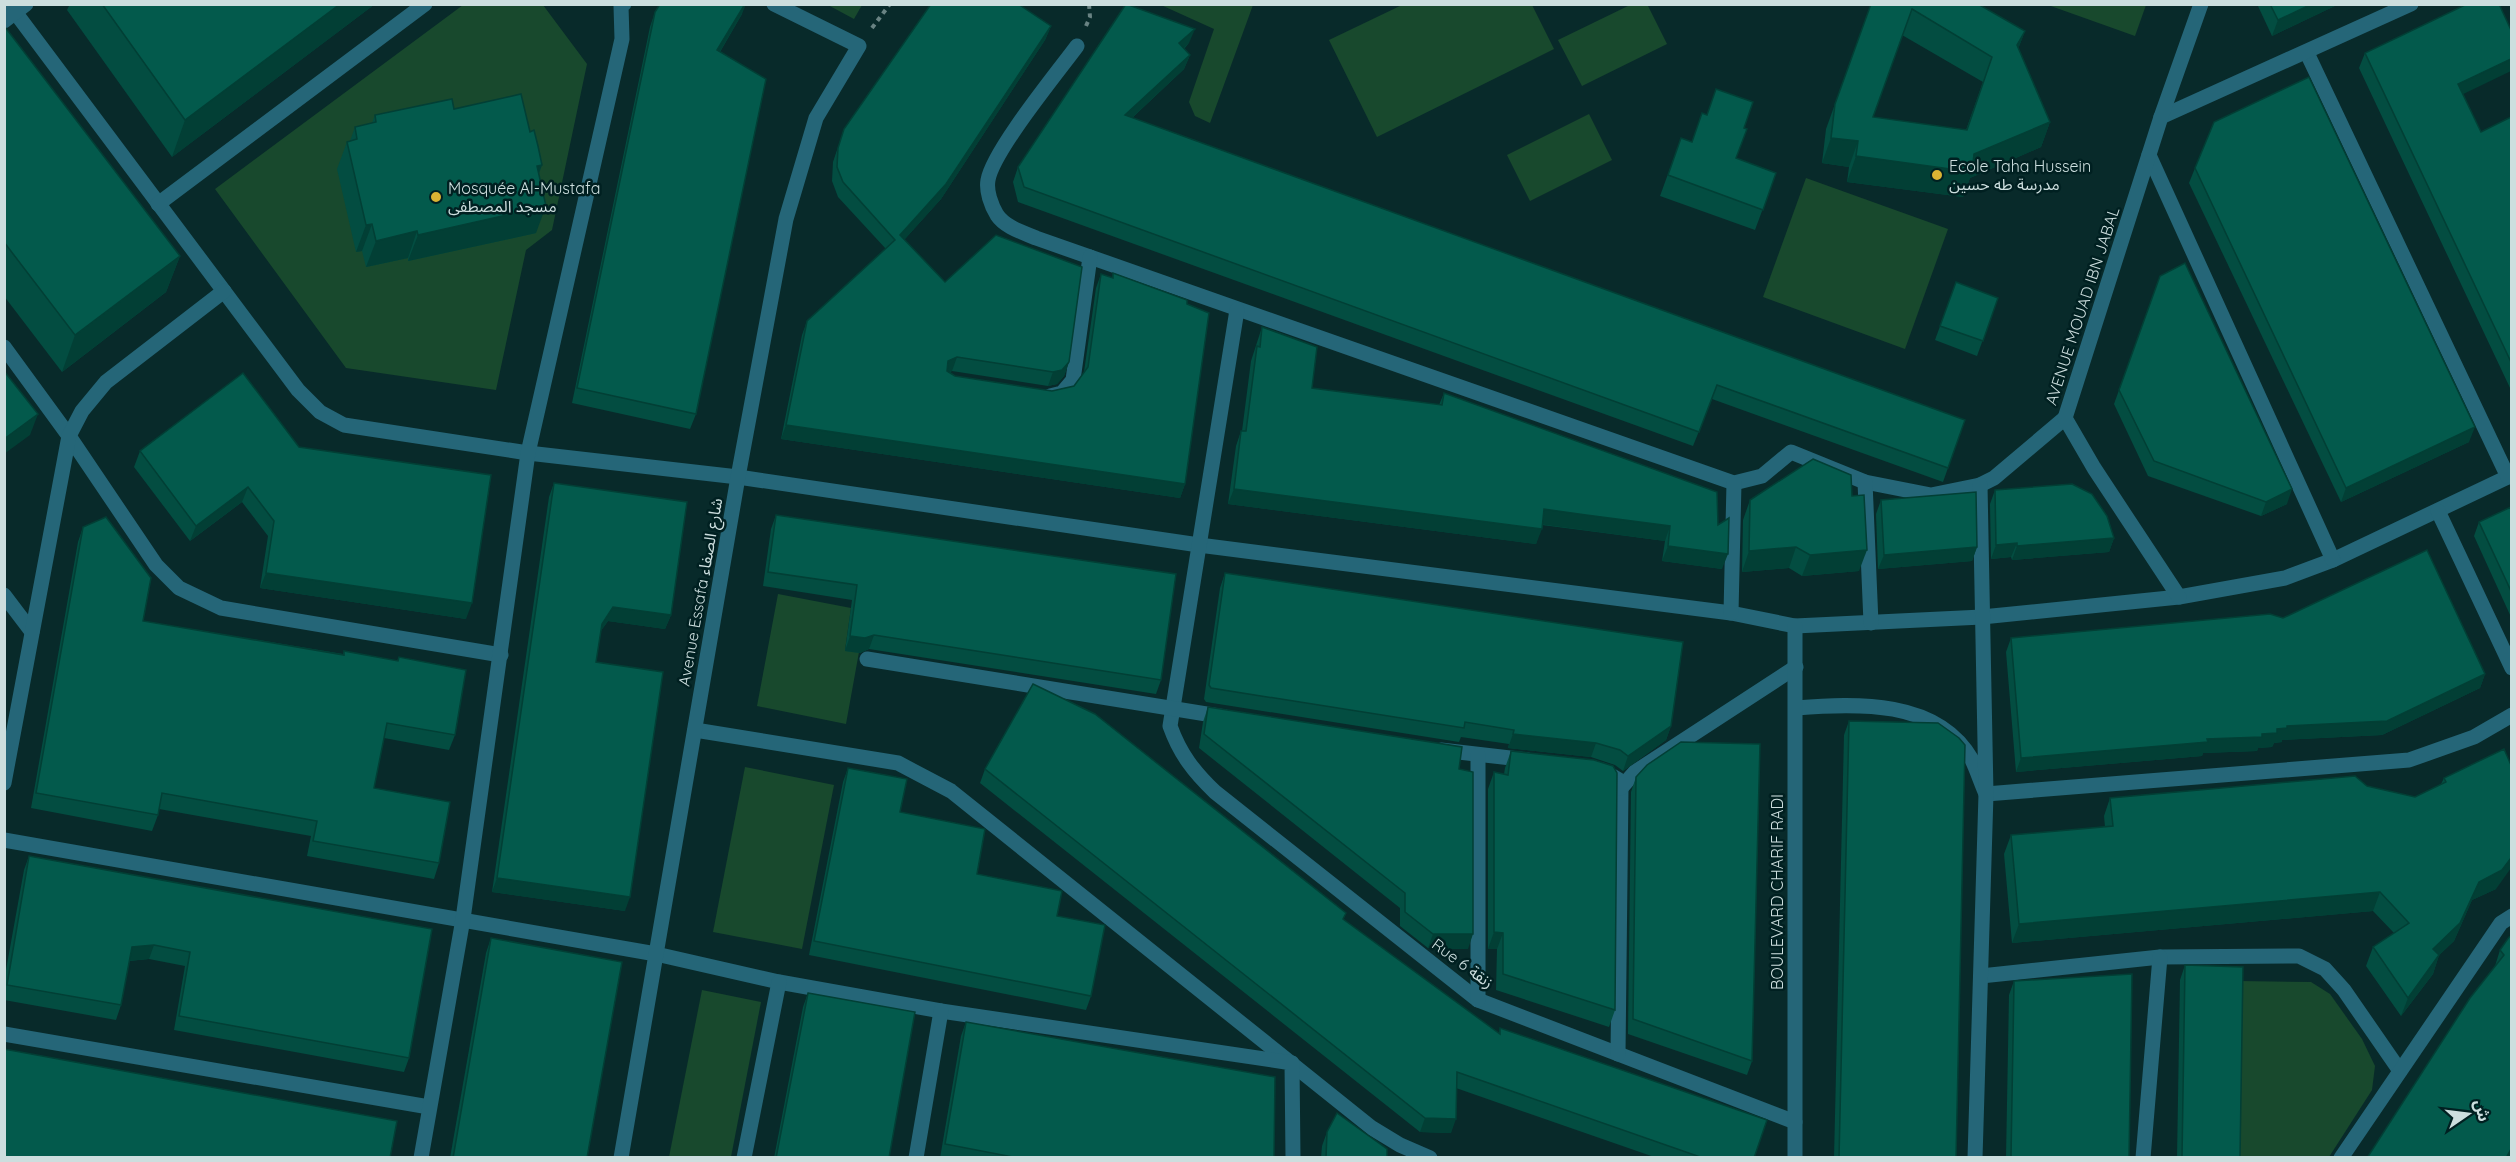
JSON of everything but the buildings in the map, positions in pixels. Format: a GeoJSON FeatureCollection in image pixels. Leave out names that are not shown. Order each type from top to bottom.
{"type":"FeatureCollection","features":[{"type":"Feature","properties":{"kind":"street"},"geometry":{"type":"LineString","coordinates":[[158,204],[425,4]]}},
{"type":"Feature","properties":{"kind":"street","name":"Avenue Essafa شارع الصفاء"},"geometry":{"type":"LineString","coordinates":[[621,1158],[738,477],[786,219],[816,118],[859,46],[774,4]]}},
{"type":"Feature","properties":{"kind":"street","name":"AVENUE MOUAD IBN JABAL"},"geometry":{"type":"LineString","coordinates":[[2179,597],[2094,468],[2065,418],[2149,154],[2201,4]]}},
{"type":"Feature","properties":{"kind":"street"},"geometry":{"type":"LineString","coordinates":[[2162,117],[2411,4]]}},
{"type":"Feature","properties":{"kind":"street"},"geometry":{"type":"LineString","coordinates":[[421,1158],[463,920],[528,453],[622,39],[621,5]]}},
{"type":"Feature","properties":{"kind":"street"},"geometry":{"type":"LineString","coordinates":[[14,11],[298,390],[320,412],[344,425],[528,453],[738,477],[1199,545],[1731,613],[1795,626],[1982,617],[2179,597],[2285,578],[2333,560],[2510,476],[2307,53]]}},
{"type":"Feature","properties":{"kind":"street"},"geometry":{"type":"LineString","coordinates":[[1077,46],[998,156],[988,180],[989,200],[998,216],[1008,226],[1090,257],[1734,483],[1762,476],[1791,452],[1865,482],[1931,495],[1980,485],[1995,478],[2065,418]]}},
{"type":"Feature","properties":{"kind":"street"},"geometry":{"type":"LineString","coordinates":[[2149,154],[2333,560]]}},
{"type":"Feature","properties":{"kind":"street"},"geometry":{"type":"LineString","coordinates":[[1038,394],[1048,396],[1062,393],[1073,380],[1090,257]]}},
{"type":"Feature","properties":{"kind":"street"},"geometry":{"type":"LineString","coordinates":[[4,783],[69,436],[82,411],[106,382],[224,291]]}},
{"type":"Feature","properties":{"kind":"street","name":"Rue 6 زنقة"},"geometry":{"type":"LineString","coordinates":[[1237,310],[1170,726],[1178,748],[1188,764],[1215,792],[1478,1000],[1795,1122]]}},
{"type":"Feature","properties":{"kind":"street"},"geometry":{"type":"LineString","coordinates":[[4,347],[69,436],[156,565],[179,588],[221,608],[501,655]]}},
{"type":"Feature","properties":{"kind":"street"},"geometry":{"type":"LineString","coordinates":[[1865,482],[1871,623]]}},
{"type":"Feature","properties":{"kind":"street"},"geometry":{"type":"LineString","coordinates":[[1731,613],[1734,483]]}},
{"type":"Feature","properties":{"kind":"street"},"geometry":{"type":"LineString","coordinates":[[1976,1158],[1986,794],[1980,485]]}},
{"type":"Feature","properties":{"kind":"street"},"geometry":{"type":"LineString","coordinates":[[2438,510],[2511,668]]}},
{"type":"Feature","properties":{"kind":"street"},"geometry":{"type":"LineString","coordinates":[[4,595],[32,632]]}},
{"type":"Feature","properties":{"kind":"street","name":"BOULEVARD CHARIF RADI"},"geometry":{"type":"LineString","coordinates":[[1795,626],[1795,1158]]}},
{"type":"Feature","properties":{"kind":"street"},"geometry":{"type":"LineString","coordinates":[[867,659],[1243,720]]}},
{"type":"Feature","properties":{"kind":"street"},"geometry":{"type":"LineString","coordinates":[[1622,788],[1635,772],[1796,667]]}},
{"type":"Feature","properties":{"kind":"street"},"geometry":{"type":"LineString","coordinates":[[1796,708],[1851,704],[1888,708],[1923,718],[1947,731],[1971,758],[1986,794]]}},
{"type":"Feature","properties":{"kind":"street"},"geometry":{"type":"LineString","coordinates":[[1986,794],[2409,760],[2474,737],[2511,715]]}},
{"type":"Feature","properties":{"kind":"street"},"geometry":{"type":"LineString","coordinates":[[695,730],[898,763],[951,791],[1372,1128],[1400,1145],[1430,1158]]}},
{"type":"Feature","properties":{"kind":"street"},"geometry":{"type":"LineString","coordinates":[[1431,748],[1545,762]]}},
{"type":"Feature","properties":{"kind":"street"},"geometry":{"type":"LineString","coordinates":[[1478,755],[1478,1000]]}},
{"type":"Feature","properties":{"kind":"street"},"geometry":{"type":"LineString","coordinates":[[1590,766],[1612,774],[1619,780],[1622,788],[1618,1054]]}},
{"type":"Feature","properties":{"kind":"street"},"geometry":{"type":"LineString","coordinates":[[4,840],[656,954],[779,982],[941,1011],[1292,1063]]}},
{"type":"Feature","properties":{"kind":"street"},"geometry":{"type":"LineString","coordinates":[[2342,1158],[2501,923],[2511,916]]}},
{"type":"Feature","properties":{"kind":"street"},"geometry":{"type":"LineString","coordinates":[[1981,976],[2160,957],[2299,956],[2325,969],[2344,990],[2400,1071]]}},
{"type":"Feature","properties":{"kind":"street"},"geometry":{"type":"LineString","coordinates":[[2144,1158],[2160,957]]}},
{"type":"Feature","properties":{"kind":"street"},"geometry":{"type":"LineString","coordinates":[[744,1158],[779,982]]}},
{"type":"Feature","properties":{"kind":"street"},"geometry":{"type":"LineString","coordinates":[[916,1158],[941,1011]]}},
{"type":"Feature","properties":{"kind":"street"},"geometry":{"type":"LineString","coordinates":[[4,1034],[429,1107]]}},
{"type":"Feature","properties":{"kind":"street"},"geometry":{"type":"LineString","coordinates":[[1292,1063],[1293,1158]]}},
{"type":"Feature","properties":{"kind":"green space"},"geometry":{"type":"Polygon","coordinates":[[[1647,4],[1667,44],[1582,86],[1558,40],[1630,5],[1647,4]]]}},
{"type":"Feature","properties":{"kind":"green space"},"geometry":{"type":"Polygon","coordinates":[[[463,5],[543,5],[587,64],[552,230],[526,250],[496,390],[346,368],[215,189],[463,5]]]}},
{"type":"Feature","properties":{"kind":"green space"},"geometry":{"type":"Polygon","coordinates":[[[828,5],[862,5],[854,19],[828,5]]]}},
{"type":"Feature","properties":{"kind":"green space"},"geometry":{"type":"Polygon","coordinates":[[[1161,5],[1253,5],[1210,123],[1195,116],[1189,102],[1214,29],[1161,5]]]}},
{"type":"Feature","properties":{"kind":"green space"},"geometry":{"type":"Polygon","coordinates":[[[1402,5],[1532,5],[1554,49],[1377,137],[1329,40],[1402,5]]]}},
{"type":"Feature","properties":{"kind":"green space"},"geometry":{"type":"Polygon","coordinates":[[[2048,5],[2146,5],[2135,36],[2048,5]]]}},
{"type":"Feature","properties":{"kind":"green space"},"geometry":{"type":"Polygon","coordinates":[[[1589,114],[1612,160],[1530,201],[1507,155],[1589,114]]]}},
{"type":"Feature","properties":{"kind":"green space"},"geometry":{"type":"Polygon","coordinates":[[[1806,178],[1948,229],[1905,349],[1763,297],[1806,178]]]}},
{"type":"Feature","properties":{"kind":"green space"},"geometry":{"type":"Polygon","coordinates":[[[778,594],[851,608],[845,650],[859,652],[846,724],[757,706],[778,594]]]}},
{"type":"Feature","properties":{"kind":"green space"},"geometry":{"type":"Polygon","coordinates":[[[745,767],[834,785],[802,949],[713,932],[745,767]]]}},
{"type":"Feature","properties":{"kind":"green space"},"geometry":{"type":"Polygon","coordinates":[[[2238,981],[2311,982],[2330,994],[2362,1039],[2375,1066],[2372,1090],[2329,1157],[2235,1158],[2238,981]]]}},
{"type":"Feature","properties":{"kind":"green space"},"geometry":{"type":"Polygon","coordinates":[[[702,990],[761,1002],[731,1157],[669,1157],[702,990]]]}},
{"type":"Feature","properties":{"kind":"place","name":"Ecole Taha Hussein مدرسة طه حسين"},"geometry":{"type":"Point","coordinates":[1937,175]}},
{"type":"Feature","properties":{"kind":"place","name":"Mosquée Al-Mustafa مسجد المصطفى"},"geometry":{"type":"Point","coordinates":[436,197]}}]}
